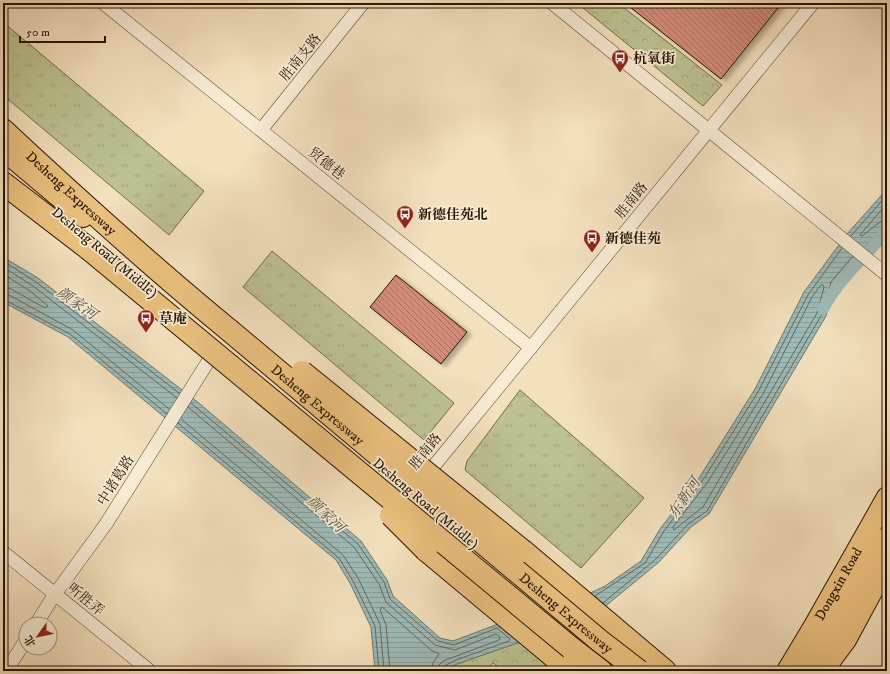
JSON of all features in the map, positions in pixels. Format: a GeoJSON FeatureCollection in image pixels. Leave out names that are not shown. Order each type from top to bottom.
{"type":"FeatureCollection","features":[{"type":"Feature","properties":{"kind":"highway","name":"Desheng Expressway"},"geometry":{"type":"LineString","coordinates":[[3,130],[178,289],[594,636],[639,671]]}},
{"type":"Feature","properties":{"kind":"highway","name":"Desheng Expressway"},"geometry":{"type":"LineString","coordinates":[[3,183],[88,249],[601,671]]}},
{"type":"Feature","properties":{"kind":"highway"},"geometry":{"type":"LineString","coordinates":[[229,330],[294,365],[523,551],[665,671]]}},
{"type":"Feature","properties":{"kind":"highway"},"geometry":{"type":"LineString","coordinates":[[312,434],[426,550],[571,671]]}},
{"type":"Feature","properties":{"kind":"highway"},"geometry":{"type":"LineString","coordinates":[[807,671],[824,649],[887,538]]}},
{"type":"Feature","properties":{"kind":"highway"},"geometry":{"type":"LineString","coordinates":[[822,671],[829,658],[835,630]]}},
{"type":"Feature","properties":{"kind":"main road","name":"Desheng Road (Middle)"},"geometry":{"type":"LineString","coordinates":[[3,150],[223,336],[629,671]]}},
{"type":"Feature","properties":{"kind":"main road","name":"Desheng Road (Middle)"},"geometry":{"type":"LineString","coordinates":[[3,168],[95,241],[216,349],[317,450],[584,671]]}},
{"type":"Feature","properties":{"kind":"main road","name":"Dongxin Road"},"geometry":{"type":"LineString","coordinates":[[787,671],[887,497]]}},
{"type":"Feature","properties":{"kind":"main road"},"geometry":{"type":"LineString","coordinates":[[822,671],[846,640],[887,564]]}},
{"type":"Feature","properties":{"kind":"street","name":"贸德巷"},"geometry":{"type":"LineString","coordinates":[[103,3],[531,348]]}},
{"type":"Feature","properties":{"kind":"street","name":"胜南支路"},"geometry":{"type":"LineString","coordinates":[[261,130],[363,3]]}},
{"type":"Feature","properties":{"kind":"street"},"geometry":{"type":"LineString","coordinates":[[552,3],[883,272]]}},
{"type":"Feature","properties":{"kind":"street","name":"胜南路"},"geometry":{"type":"LineString","coordinates":[[412,492],[813,3]]}},
{"type":"Feature","properties":{"kind":"street","name":"中诸葛路"},"geometry":{"type":"LineString","coordinates":[[41,616],[55,594],[106,524],[216,349]]}},
{"type":"Feature","properties":{"kind":"street","name":"听胜弄"},"geometry":{"type":"LineString","coordinates":[[3,552],[150,671]]}},
{"type":"Feature","properties":{"kind":"street"},"geometry":{"type":"LineString","coordinates":[[6,671],[18,652]]}},
{"type":"Feature","properties":{"kind":"green space"},"geometry":{"type":"Polygon","coordinates":[[[577,3],[618,3],[722,85],[703,106],[577,3]]]}},
{"type":"Feature","properties":{"kind":"green space"},"geometry":{"type":"Polygon","coordinates":[[[3,22],[204,191],[169,235],[3,95],[3,22]]]}},
{"type":"Feature","properties":{"kind":"green space"},"geometry":{"type":"Polygon","coordinates":[[[272,251],[454,403],[424,440],[243,287],[272,251]]]}},
{"type":"Feature","properties":{"kind":"green space"},"geometry":{"type":"Polygon","coordinates":[[[520,390],[644,498],[581,568],[465,470],[467,461],[520,390]]]}},
{"type":"Feature","properties":{"kind":"green space"},"geometry":{"type":"Polygon","coordinates":[[[520,642],[555,671],[504,671],[493,663],[486,671],[443,671],[457,664],[520,642]]]}},
{"type":"Feature","properties":{"kind":"water"},"geometry":{"type":"Polygon","coordinates":[[[887,189],[887,227],[868,243],[835,284],[826,316],[709,514],[691,527],[659,562],[602,609],[586,595],[605,586],[641,561],[660,529],[699,478],[755,389],[804,292],[847,234],[887,189]]]}},
{"type":"Feature","properties":{"kind":"water","name":"颜家河"},"geometry":{"type":"Polygon","coordinates":[[[3,257],[38,278],[200,404],[361,541],[387,580],[393,596],[440,638],[453,641],[498,624],[520,642],[457,664],[443,671],[375,671],[371,627],[350,583],[336,560],[68,337],[3,302],[3,257]]]}},
{"type":"Feature","properties":{"kind":"building"},"geometry":{"type":"Polygon","coordinates":[[[625,3],[782,3],[721,79],[625,3]]]}},
{"type":"Feature","properties":{"kind":"building"},"geometry":{"type":"Polygon","coordinates":[[[396,275],[467,332],[441,364],[370,307],[396,275]]]}},
{"type":"Feature","properties":{"kind":"waterway","name":"东新河"},"geometry":{"type":"LineString","coordinates":[[823,309],[836,288],[852,268],[887,231]]}},
{"type":"Feature","properties":{"kind":"place","name":"杭氧街"},"geometry":{"type":"Point","coordinates":[620,73]}},
{"type":"Feature","properties":{"kind":"place","name":"新德佳苑北"},"geometry":{"type":"Point","coordinates":[405,229]}},
{"type":"Feature","properties":{"kind":"place","name":"新德佳苑"},"geometry":{"type":"Point","coordinates":[592,253]}},
{"type":"Feature","properties":{"kind":"place","name":"草庵"},"geometry":{"type":"Point","coordinates":[146,333]}}]}
